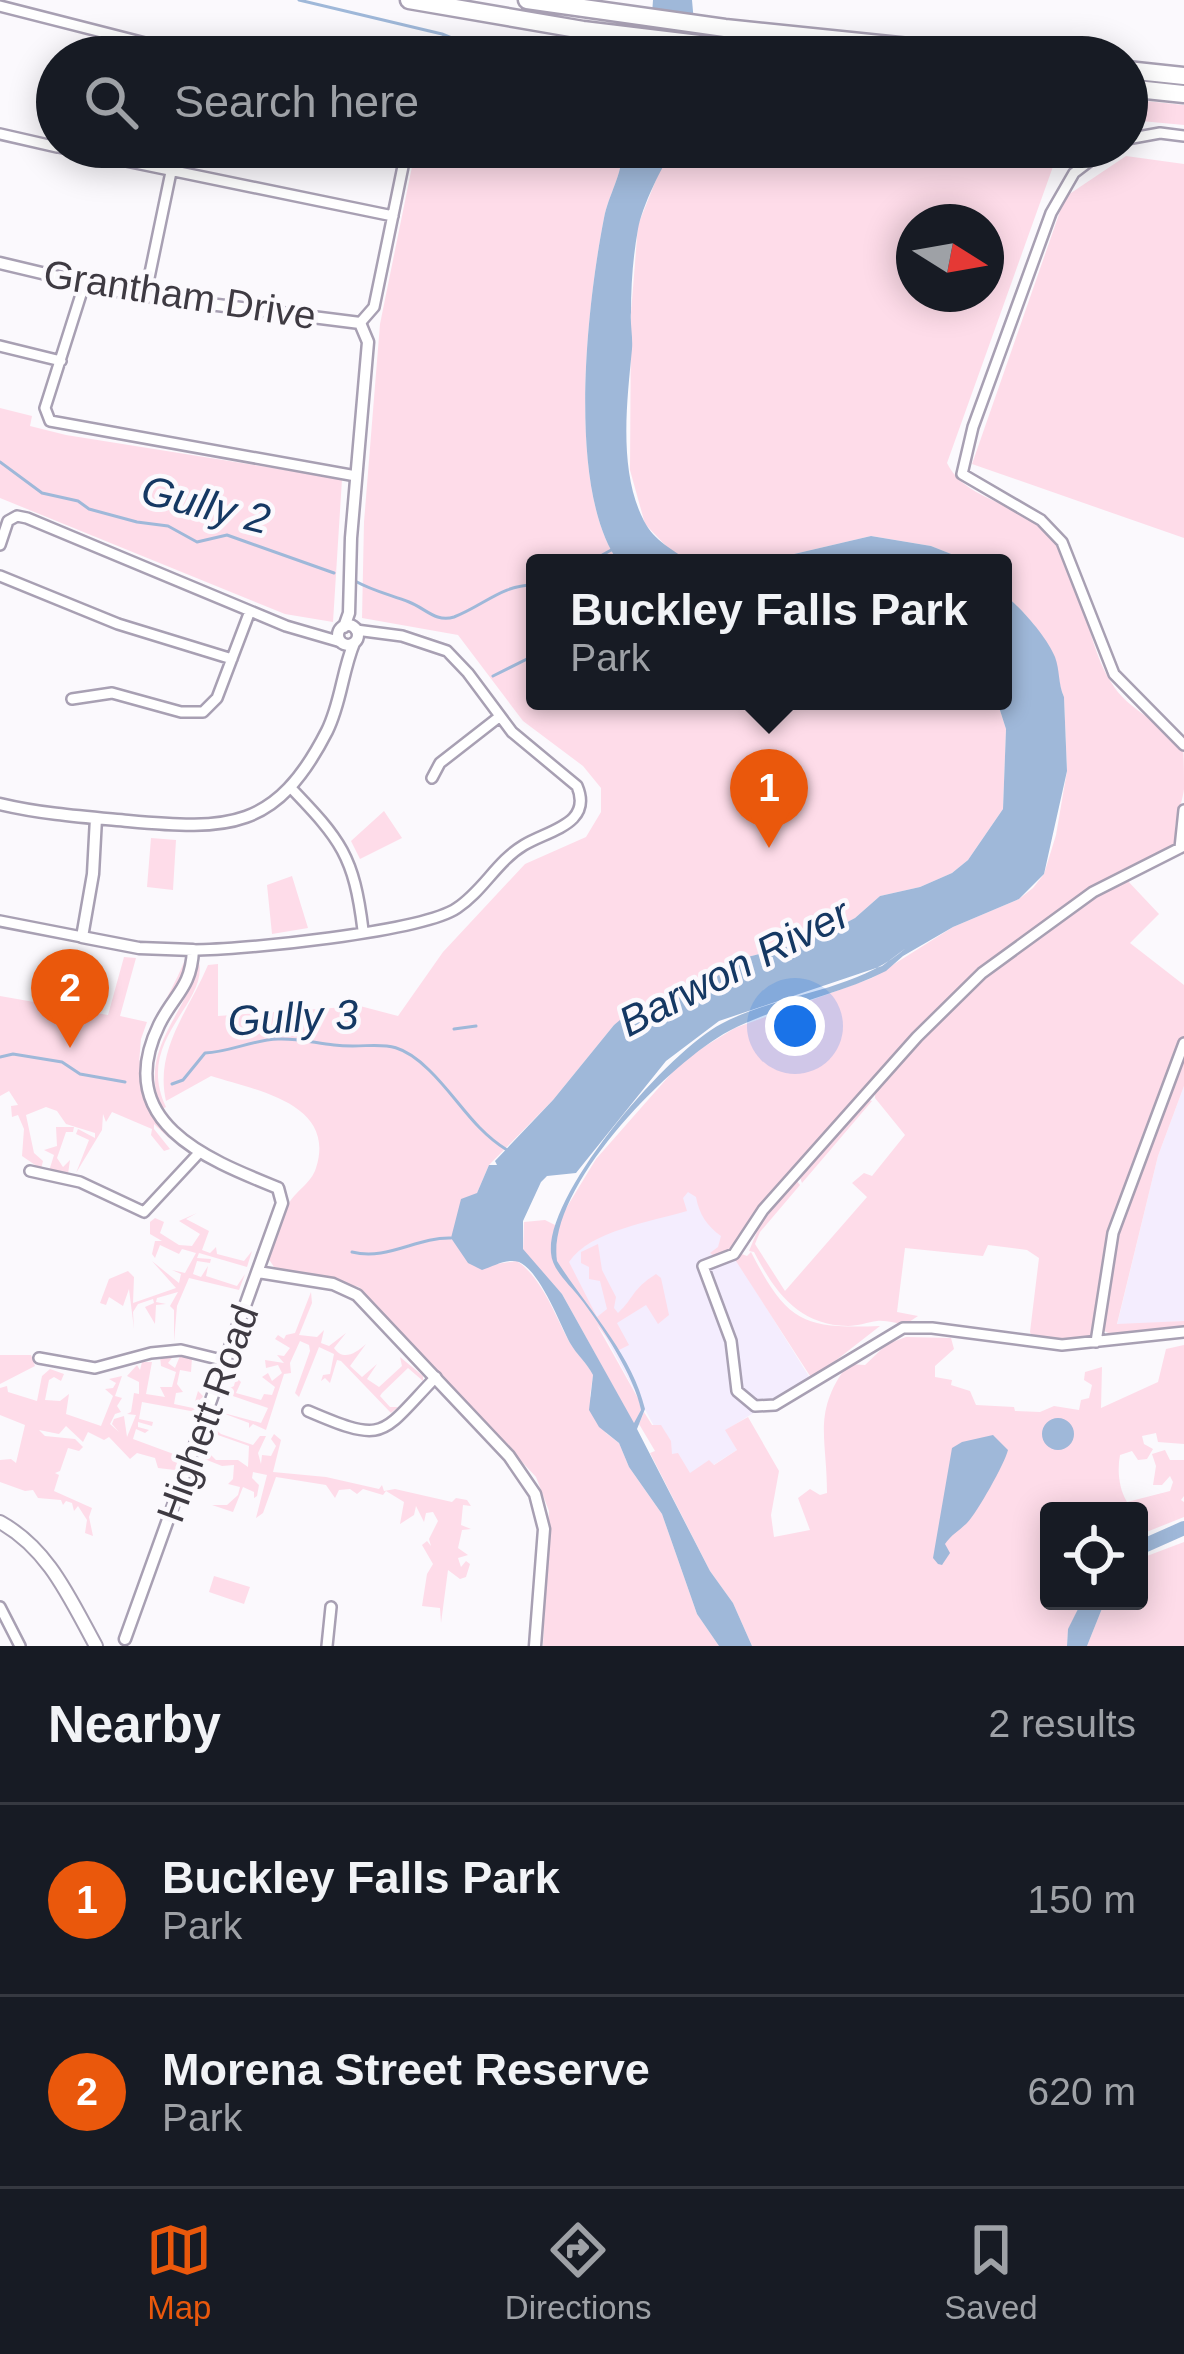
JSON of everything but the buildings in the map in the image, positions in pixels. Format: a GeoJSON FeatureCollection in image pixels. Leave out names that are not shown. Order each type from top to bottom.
{"type":"FeatureCollection","features":[{"type":"Feature","properties":{"kind":"highway"},"geometry":{"type":"LineString","coordinates":[[409,0],[630,36]]}},
{"type":"Feature","properties":{"kind":"highway"},"geometry":{"type":"LineString","coordinates":[[527,0],[803,36]]}},
{"type":"Feature","properties":{"kind":"highway"},"geometry":{"type":"LineString","coordinates":[[1148,72],[1184,76]]}},
{"type":"Feature","properties":{"kind":"highway"},"geometry":{"type":"LineString","coordinates":[[1148,90],[1184,94]]}},
{"type":"Feature","properties":{"kind":"main road"},"geometry":{"type":"LineString","coordinates":[[0,1522],[45,1559],[76,1607],[93,1646]]}},
{"type":"Feature","properties":{"kind":"street"},"geometry":{"type":"LineString","coordinates":[[0,6],[118,36]]}},
{"type":"Feature","properties":{"kind":"street"},"geometry":{"type":"LineString","coordinates":[[0,134],[36,142]]}},
{"type":"Feature","properties":{"kind":"street"},"geometry":{"type":"LineString","coordinates":[[1148,135],[1184,136]]}},
{"type":"Feature","properties":{"kind":"street"},"geometry":{"type":"LineString","coordinates":[[153,168],[392,216]]}},
{"type":"Feature","properties":{"kind":"street"},"geometry":{"type":"LineString","coordinates":[[0,804],[96,818],[225,825],[249,817],[290,787],[328,729],[347,665],[368,342],[360,323],[374,307],[402,168]]}},
{"type":"Feature","properties":{"kind":"street"},"geometry":{"type":"LineString","coordinates":[[1081,168],[1051,213],[973,427],[962,474],[1041,520],[1062,542],[1114,674],[1184,746]]}},
{"type":"Feature","properties":{"kind":"street"},"geometry":{"type":"LineString","coordinates":[[145,297],[171,172]]}},
{"type":"Feature","properties":{"kind":"street","name":"Grantham Drive"},"geometry":{"type":"LineString","coordinates":[[0,262],[145,297],[360,323]]}},
{"type":"Feature","properties":{"kind":"street"},"geometry":{"type":"LineString","coordinates":[[84,285],[45,408],[45,415],[58,425],[356,476]]}},
{"type":"Feature","properties":{"kind":"street"},"geometry":{"type":"LineString","coordinates":[[0,346],[61,361]]}},
{"type":"Feature","properties":{"kind":"street"},"geometry":{"type":"LineString","coordinates":[[0,544],[4,517],[27,518],[250,611],[324,635],[402,636],[454,657],[499,717],[577,786],[582,798],[576,817],[512,854],[477,891],[446,914],[242,948],[193,950],[139,948],[0,921]]}},
{"type":"Feature","properties":{"kind":"street"},"geometry":{"type":"LineString","coordinates":[[0,576],[118,624],[232,659]]}},
{"type":"Feature","properties":{"kind":"street"},"geometry":{"type":"LineString","coordinates":[[72,699],[112,693],[181,712],[202,712],[217,698],[250,611]]}},
{"type":"Feature","properties":{"kind":"street"},"geometry":{"type":"LineString","coordinates":[[432,778],[440,763],[499,717]]}},
{"type":"Feature","properties":{"kind":"street"},"geometry":{"type":"LineString","coordinates":[[290,787],[334,833],[348,857],[363,930]]}},
{"type":"Feature","properties":{"kind":"street"},"geometry":{"type":"LineString","coordinates":[[1184,810],[1182,847],[1093,892],[982,973],[917,1036],[764,1210],[734,1254],[703,1266],[731,1341],[736,1391],[755,1406],[776,1405],[903,1328],[1049,1345],[1184,1332]]}},
{"type":"Feature","properties":{"kind":"street"},"geometry":{"type":"LineString","coordinates":[[82,938],[96,818]]}},
{"type":"Feature","properties":{"kind":"street"},"geometry":{"type":"LineString","coordinates":[[25,1171],[80,1183],[144,1212],[198,1154],[168,1129],[153,1103],[148,1079],[159,1024],[190,980],[193,950]]}},
{"type":"Feature","properties":{"kind":"street"},"geometry":{"type":"LineString","coordinates":[[1096,1342],[1113,1232],[1184,1043]]}},
{"type":"Feature","properties":{"kind":"street","name":"Highett Road"},"geometry":{"type":"LineString","coordinates":[[123,1644],[282,1203],[278,1187],[198,1154]]}},
{"type":"Feature","properties":{"kind":"street"},"geometry":{"type":"LineString","coordinates":[[258,1272],[346,1288],[368,1304],[520,1469],[541,1506],[544,1529],[535,1646]]}},
{"type":"Feature","properties":{"kind":"street"},"geometry":{"type":"LineString","coordinates":[[39,1358],[95,1368],[181,1350],[226,1361]]}},
{"type":"Feature","properties":{"kind":"street"},"geometry":{"type":"LineString","coordinates":[[308,1411],[372,1433],[392,1423],[436,1377]]}},
{"type":"Feature","properties":{"kind":"street"},"geometry":{"type":"LineString","coordinates":[[327,1646],[332,1606]]}},
{"type":"Feature","properties":{"kind":"street"},"geometry":{"type":"LineString","coordinates":[[0,1607],[20,1646]]}},
{"type":"Feature","properties":{"kind":"shaded area"},"geometry":{"type":"Polygon","coordinates":[[[1148,101],[1184,105],[1184,125],[1148,122],[1148,101]]]}},
{"type":"Feature","properties":{"kind":"shaded area"},"geometry":{"type":"Polygon","coordinates":[[[1148,159],[1184,164],[1184,538],[972,464],[1065,197],[1108,168],[1148,168],[1148,159]]]}},
{"type":"Feature","properties":{"kind":"shaded area"},"geometry":{"type":"Polygon","coordinates":[[[412,168],[620,168],[598,255],[585,395],[592,490],[602,531],[614,554],[526,554],[526,710],[1000,710],[1006,729],[1003,809],[968,860],[920,887],[880,896],[834,929],[740,959],[707,985],[614,1025],[553,1100],[489,1165],[477,1193],[488,1265],[517,1261],[541,1288],[593,1375],[590,1396],[606,1433],[619,1443],[629,1467],[662,1514],[697,1614],[719,1646],[543,1646],[549,1511],[536,1477],[359,1287],[274,1267],[268,1258],[285,1211],[316,1168],[315,1128],[288,1103],[211,1076],[166,1101],[169,1047],[208,965],[218,964],[218,1016],[360,1006],[398,1016],[443,952],[525,864],[586,837],[601,812],[601,788],[583,766],[523,721],[458,635],[362,618],[364,522],[380,324],[412,168]]]}},
{"type":"Feature","properties":{"kind":"shaded area"},"geometry":{"type":"Polygon","coordinates":[[[661,168],[1052,168],[1004,304],[1004,204],[896,204],[896,312],[1001,312],[947,463],[964,484],[1027,516],[1053,539],[1074,578],[1111,682],[1183,749],[1178,847],[1086,894],[991,966],[1125,878],[1159,914],[1130,943],[1184,985],[1184,1086],[1158,1156],[1117,1324],[1184,1321],[1184,1331],[1117,1337],[1104,1331],[1115,1234],[1111,1232],[1098,1339],[1033,1339],[1039,1258],[1027,1250],[988,1245],[983,1256],[905,1248],[897,1312],[918,1316],[906,1324],[881,1321],[848,1326],[815,1320],[790,1304],[749,1251],[764,1215],[797,1181],[800,1185],[755,1244],[785,1291],[867,1197],[852,1183],[864,1173],[872,1176],[905,1135],[875,1098],[875,1091],[953,1002],[737,1237],[728,1255],[716,1258],[710,1253],[721,1236],[688,1192],[683,1198],[687,1211],[607,1235],[579,1251],[569,1262],[597,1317],[607,1309],[600,1281],[589,1279],[581,1252],[598,1244],[618,1313],[648,1280],[656,1274],[661,1278],[669,1315],[658,1324],[646,1305],[617,1323],[629,1345],[617,1351],[597,1325],[639,1400],[641,1410],[634,1424],[562,1294],[523,1253],[524,1222],[545,1220],[559,1227],[596,1159],[684,1059],[735,1028],[872,978],[953,927],[1019,899],[1033,888],[1044,874],[1056,835],[1067,771],[1064,697],[1056,663],[1032,623],[1012,602],[1012,554],[951,554],[871,536],[794,554],[677,554],[645,524],[630,470],[631,313],[638,225],[661,168]]]}},
{"type":"Feature","properties":{"kind":"shaded area"},"geometry":{"type":"Polygon","coordinates":[[[0,408],[32,416],[30,426],[66,435],[342,479],[333,622],[285,614],[0,498],[0,408]]]}},
{"type":"Feature","properties":{"kind":"shaded area"},"geometry":{"type":"Polygon","coordinates":[[[384,811],[402,838],[360,859],[351,841],[384,811]]]}},
{"type":"Feature","properties":{"kind":"shaded area"},"geometry":{"type":"Polygon","coordinates":[[[151,838],[176,840],[173,890],[147,887],[151,838]]]}},
{"type":"Feature","properties":{"kind":"shaded area"},"geometry":{"type":"Polygon","coordinates":[[[292,876],[308,928],[272,934],[267,885],[292,876]]]}},
{"type":"Feature","properties":{"kind":"shaded area"},"geometry":{"type":"Polygon","coordinates":[[[124,957],[136,958],[120,1016],[147,1022],[139,1063],[148,1036],[184,962],[179,983],[152,1030],[144,1063],[146,1097],[172,1141],[154,1124],[154,1129],[170,1149],[164,1151],[151,1135],[152,1129],[112,1112],[106,1122],[103,1114],[102,1130],[76,1173],[89,1140],[76,1134],[78,1129],[95,1138],[95,1133],[66,1124],[57,1111],[46,1107],[26,1115],[34,1153],[43,1161],[41,1169],[22,1156],[24,1129],[18,1115],[12,1117],[11,1106],[18,1105],[9,1091],[0,1096],[0,996],[108,1015],[124,957]]]}},
{"type":"Feature","properties":{"kind":"shaded area"},"geometry":{"type":"Polygon","coordinates":[[[199,962],[193,993],[159,1062],[166,1107],[162,1109],[155,1069],[159,1051],[199,962]]]}},
{"type":"Feature","properties":{"kind":"shaded area"},"geometry":{"type":"Polygon","coordinates":[[[1184,1086],[1184,1321],[1117,1325],[1158,1156],[1184,1086]]]}},
{"type":"Feature","properties":{"kind":"shaded area"},"geometry":{"type":"Polygon","coordinates":[[[867,1099],[872,1101],[802,1183],[799,1175],[867,1099]]]}},
{"type":"Feature","properties":{"kind":"shaded area"},"geometry":{"type":"Polygon","coordinates":[[[56,1127],[74,1127],[73,1132],[66,1132],[57,1158],[63,1167],[70,1160],[68,1174],[49,1171],[54,1155],[44,1150],[57,1146],[56,1127]]]}},
{"type":"Feature","properties":{"kind":"shaded area"},"geometry":{"type":"Polygon","coordinates":[[[689,1184],[815,1386],[784,1406],[755,1412],[726,1430],[737,1450],[685,1483],[563,1259],[689,1184]]]}},
{"type":"Feature","properties":{"kind":"shaded area"},"geometry":{"type":"Polygon","coordinates":[[[197,1213],[186,1219],[209,1231],[202,1250],[210,1253],[216,1247],[217,1254],[244,1261],[252,1251],[247,1267],[199,1253],[197,1258],[211,1259],[210,1263],[197,1261],[193,1274],[201,1277],[208,1266],[206,1276],[237,1286],[245,1274],[239,1290],[189,1278],[177,1306],[174,1342],[170,1306],[178,1292],[157,1298],[156,1302],[166,1304],[156,1305],[155,1324],[145,1307],[153,1299],[138,1304],[133,1312],[134,1329],[129,1289],[123,1306],[109,1297],[106,1305],[100,1303],[109,1279],[128,1271],[134,1277],[133,1303],[176,1288],[152,1261],[179,1283],[181,1274],[172,1270],[185,1273],[196,1253],[182,1249],[179,1254],[160,1245],[155,1258],[155,1241],[162,1241],[150,1234],[150,1222],[155,1218],[164,1222],[160,1233],[179,1245],[192,1246],[200,1234],[179,1221],[197,1213]]]}},
{"type":"Feature","properties":{"kind":"shaded area"},"geometry":{"type":"Polygon","coordinates":[[[751,1252],[776,1294],[800,1316],[832,1326],[880,1326],[812,1379],[734,1258],[751,1252]]]}},
{"type":"Feature","properties":{"kind":"shaded area"},"geometry":{"type":"Polygon","coordinates":[[[311,1292],[312,1303],[299,1335],[317,1337],[324,1330],[321,1343],[329,1346],[346,1333],[334,1348],[345,1355],[366,1344],[350,1366],[362,1377],[377,1364],[367,1379],[379,1387],[402,1366],[400,1357],[423,1381],[408,1368],[382,1393],[390,1407],[398,1407],[391,1413],[341,1361],[337,1360],[330,1383],[325,1378],[321,1381],[330,1374],[334,1354],[319,1347],[299,1397],[295,1393],[310,1351],[300,1341],[266,1430],[253,1424],[249,1428],[249,1423],[220,1412],[261,1423],[268,1408],[230,1395],[228,1389],[236,1377],[241,1382],[236,1393],[261,1400],[264,1394],[272,1395],[275,1387],[262,1377],[268,1373],[272,1381],[282,1373],[278,1365],[266,1368],[265,1360],[284,1363],[277,1355],[284,1356],[290,1348],[275,1339],[295,1333],[311,1292]]]}},
{"type":"Feature","properties":{"kind":"shaded area"},"geometry":{"type":"Polygon","coordinates":[[[906,1337],[951,1338],[954,1349],[935,1366],[935,1377],[970,1391],[976,1405],[1040,1412],[1054,1406],[1079,1410],[1092,1385],[1084,1380],[1085,1372],[1102,1367],[1101,1408],[1158,1382],[1166,1349],[1184,1345],[1184,1444],[1158,1442],[1156,1433],[1142,1436],[1144,1444],[1153,1449],[1147,1459],[1138,1460],[1132,1451],[1120,1455],[1120,1486],[1127,1502],[1040,1502],[1040,1610],[1078,1610],[1067,1646],[752,1646],[650,1453],[655,1451],[639,1424],[644,1412],[652,1425],[661,1425],[671,1441],[672,1454],[678,1453],[690,1473],[737,1450],[725,1430],[748,1417],[779,1471],[771,1515],[774,1537],[810,1530],[798,1498],[810,1489],[827,1493],[824,1426],[830,1397],[848,1364],[865,1365],[887,1344],[906,1337]]]}},
{"type":"Feature","properties":{"kind":"shaded area"},"geometry":{"type":"Polygon","coordinates":[[[175,1354],[168,1363],[175,1368],[180,1356],[192,1358],[191,1372],[180,1370],[177,1384],[183,1392],[176,1393],[174,1404],[193,1408],[198,1391],[203,1396],[196,1412],[142,1402],[139,1419],[153,1422],[152,1426],[138,1422],[138,1427],[149,1430],[136,1429],[133,1439],[179,1456],[181,1463],[175,1470],[158,1468],[155,1458],[137,1453],[130,1459],[109,1437],[104,1440],[88,1432],[83,1442],[66,1426],[59,1434],[39,1430],[45,1436],[75,1439],[83,1447],[79,1451],[68,1448],[55,1473],[59,1475],[54,1491],[92,1508],[93,1536],[85,1533],[87,1520],[78,1506],[74,1511],[72,1503],[38,1498],[33,1490],[0,1482],[0,1460],[16,1463],[25,1425],[0,1415],[0,1388],[7,1386],[8,1392],[37,1401],[42,1376],[50,1369],[64,1374],[61,1381],[49,1380],[45,1400],[60,1401],[69,1394],[66,1414],[101,1426],[113,1396],[105,1389],[116,1383],[109,1379],[122,1376],[115,1396],[122,1398],[117,1406],[121,1412],[110,1424],[119,1432],[112,1424],[124,1416],[127,1437],[136,1415],[127,1414],[134,1393],[139,1394],[139,1382],[127,1376],[137,1365],[140,1370],[142,1362],[152,1362],[146,1394],[165,1397],[160,1387],[172,1387],[176,1372],[161,1366],[160,1356],[175,1354]]]}},
{"type":"Feature","properties":{"kind":"shaded area"},"geometry":{"type":"Polygon","coordinates":[[[0,1355],[31,1355],[35,1366],[0,1384],[0,1355]]]}},
{"type":"Feature","properties":{"kind":"shaded area"},"geometry":{"type":"Polygon","coordinates":[[[215,1429],[253,1445],[266,1436],[258,1453],[261,1464],[262,1455],[271,1456],[276,1446],[271,1439],[274,1434],[281,1440],[273,1472],[379,1489],[382,1485],[384,1491],[395,1489],[452,1502],[467,1500],[471,1506],[463,1505],[461,1525],[471,1529],[462,1530],[458,1548],[468,1555],[458,1558],[461,1567],[466,1561],[470,1564],[466,1577],[460,1579],[448,1570],[441,1623],[440,1608],[422,1606],[433,1564],[422,1545],[427,1541],[431,1546],[429,1539],[438,1521],[433,1512],[426,1513],[424,1522],[416,1506],[414,1515],[400,1524],[404,1502],[386,1491],[383,1495],[363,1489],[357,1494],[339,1490],[335,1498],[326,1485],[276,1477],[263,1513],[256,1518],[267,1475],[253,1472],[259,1485],[257,1496],[243,1487],[233,1512],[212,1505],[227,1505],[240,1487],[228,1484],[234,1465],[202,1458],[208,1440],[216,1460],[238,1460],[248,1467],[249,1446],[215,1434],[215,1429]]]}},
{"type":"Feature","properties":{"kind":"shaded area"},"geometry":{"type":"Polygon","coordinates":[[[1165,1450],[1170,1460],[1184,1460],[1184,1517],[1148,1531],[1148,1502],[1127,1502],[1170,1491],[1170,1476],[1162,1485],[1153,1485],[1156,1466],[1152,1454],[1165,1450]]]}},
{"type":"Feature","properties":{"kind":"shaded area"},"geometry":{"type":"Polygon","coordinates":[[[1184,1542],[1184,1646],[1087,1646],[1101,1610],[1148,1610],[1148,1556],[1184,1542]]]}},
{"type":"Feature","properties":{"kind":"shaded area"},"geometry":{"type":"Polygon","coordinates":[[[214,1576],[250,1587],[244,1604],[209,1592],[214,1576]]]}},
{"type":"Feature","properties":{"kind":"water"},"geometry":{"type":"Polygon","coordinates":[[[653,0],[692,0],[695,36],[650,36],[653,0]]]}},
{"type":"Feature","properties":{"kind":"water"},"geometry":{"type":"Polygon","coordinates":[[[620,168],[663,168],[638,229],[626,436],[630,480],[644,521],[678,554],[614,554],[602,531],[592,490],[586,444],[587,346],[606,209],[620,168]]]}},
{"type":"Feature","properties":{"kind":"water"},"geometry":{"type":"Polygon","coordinates":[[[871,536],[951,554],[794,554],[871,536]]]}},
{"type":"Feature","properties":{"kind":"water","name":"Barwon River"},"geometry":{"type":"Polygon","coordinates":[[[1012,602],[1051,649],[1064,697],[1067,771],[1044,874],[1019,899],[953,927],[886,971],[748,1022],[704,1047],[616,1131],[571,1199],[559,1231],[557,1261],[630,1369],[645,1409],[637,1429],[752,1646],[719,1646],[697,1614],[662,1514],[629,1467],[619,1443],[599,1427],[589,1410],[593,1375],[570,1343],[542,1287],[519,1262],[482,1270],[468,1263],[451,1238],[461,1199],[477,1193],[489,1165],[497,1165],[495,1161],[632,1010],[707,984],[740,959],[834,929],[880,896],[920,887],[968,860],[1003,809],[1006,729],[1000,710],[1012,710],[1012,602]],[[875,968],[719,1021],[666,1061],[576,1173],[547,1176],[541,1182],[523,1221],[523,1249],[562,1294],[634,1423],[641,1410],[625,1367],[552,1259],[555,1227],[589,1161],[643,1092],[699,1039],[767,1005],[875,968]]]}},
{"type":"Feature","properties":{"kind":"water"},"geometry":{"type":"Polygon","coordinates":[[[1058,1418],[1069,1423],[1074,1434],[1069,1445],[1058,1450],[1047,1445],[1042,1434],[1047,1423],[1058,1418]]]}},
{"type":"Feature","properties":{"kind":"water"},"geometry":{"type":"Polygon","coordinates":[[[993,1435],[1008,1450],[1006,1456],[972,1518],[945,1544],[950,1553],[938,1564],[933,1558],[952,1448],[993,1435]]]}},
{"type":"Feature","properties":{"kind":"water"},"geometry":{"type":"Polygon","coordinates":[[[1078,1610],[1101,1610],[1087,1646],[1067,1646],[1068,1629],[1078,1610]]]}},
{"type":"Feature","properties":{"kind":"waterway"},"geometry":{"type":"LineString","coordinates":[[299,0],[447,36]]}},
{"type":"Feature","properties":{"kind":"waterway","name":"Gully 2"},"geometry":{"type":"LineString","coordinates":[[0,462],[42,493],[78,501],[89,509],[168,526],[197,542],[227,535],[334,573]]}},
{"type":"Feature","properties":{"kind":"waterway","name":"Gully 2"},"geometry":{"type":"LineString","coordinates":[[604,554],[613,549]]}},
{"type":"Feature","properties":{"kind":"waterway","name":"Gully 2"},"geometry":{"type":"LineString","coordinates":[[355,581],[448,618],[526,586]]}},
{"type":"Feature","properties":{"kind":"waterway"},"geometry":{"type":"LineString","coordinates":[[493,676],[526,660]]}},
{"type":"Feature","properties":{"kind":"waterway"},"geometry":{"type":"LineString","coordinates":[[454,1029],[476,1026]]}},
{"type":"Feature","properties":{"kind":"waterway","name":"Gully 3"},"geometry":{"type":"LineString","coordinates":[[172,1084],[183,1080],[205,1053],[268,1040],[394,1047],[429,1070],[475,1123],[507,1150]]}},
{"type":"Feature","properties":{"kind":"waterway","name":"Gully 3"},"geometry":{"type":"LineString","coordinates":[[0,1057],[13,1054],[62,1062],[80,1074],[125,1082]]}},
{"type":"Feature","properties":{"kind":"waterway"},"geometry":{"type":"LineString","coordinates":[[352,1252],[377,1253],[451,1238]]}},
{"type":"Feature","properties":{"kind":"waterway"},"geometry":{"type":"LineString","coordinates":[[1148,1544],[1184,1528]]}},
{"type":"Feature","properties":{"kind":"place","name":"Buckley Falls Park"},"geometry":{"type":"Point","coordinates":[769,848]}},
{"type":"Feature","properties":{"kind":"place","name":"Morena Street Reserve"},"geometry":{"type":"Point","coordinates":[70,1048]}}]}
